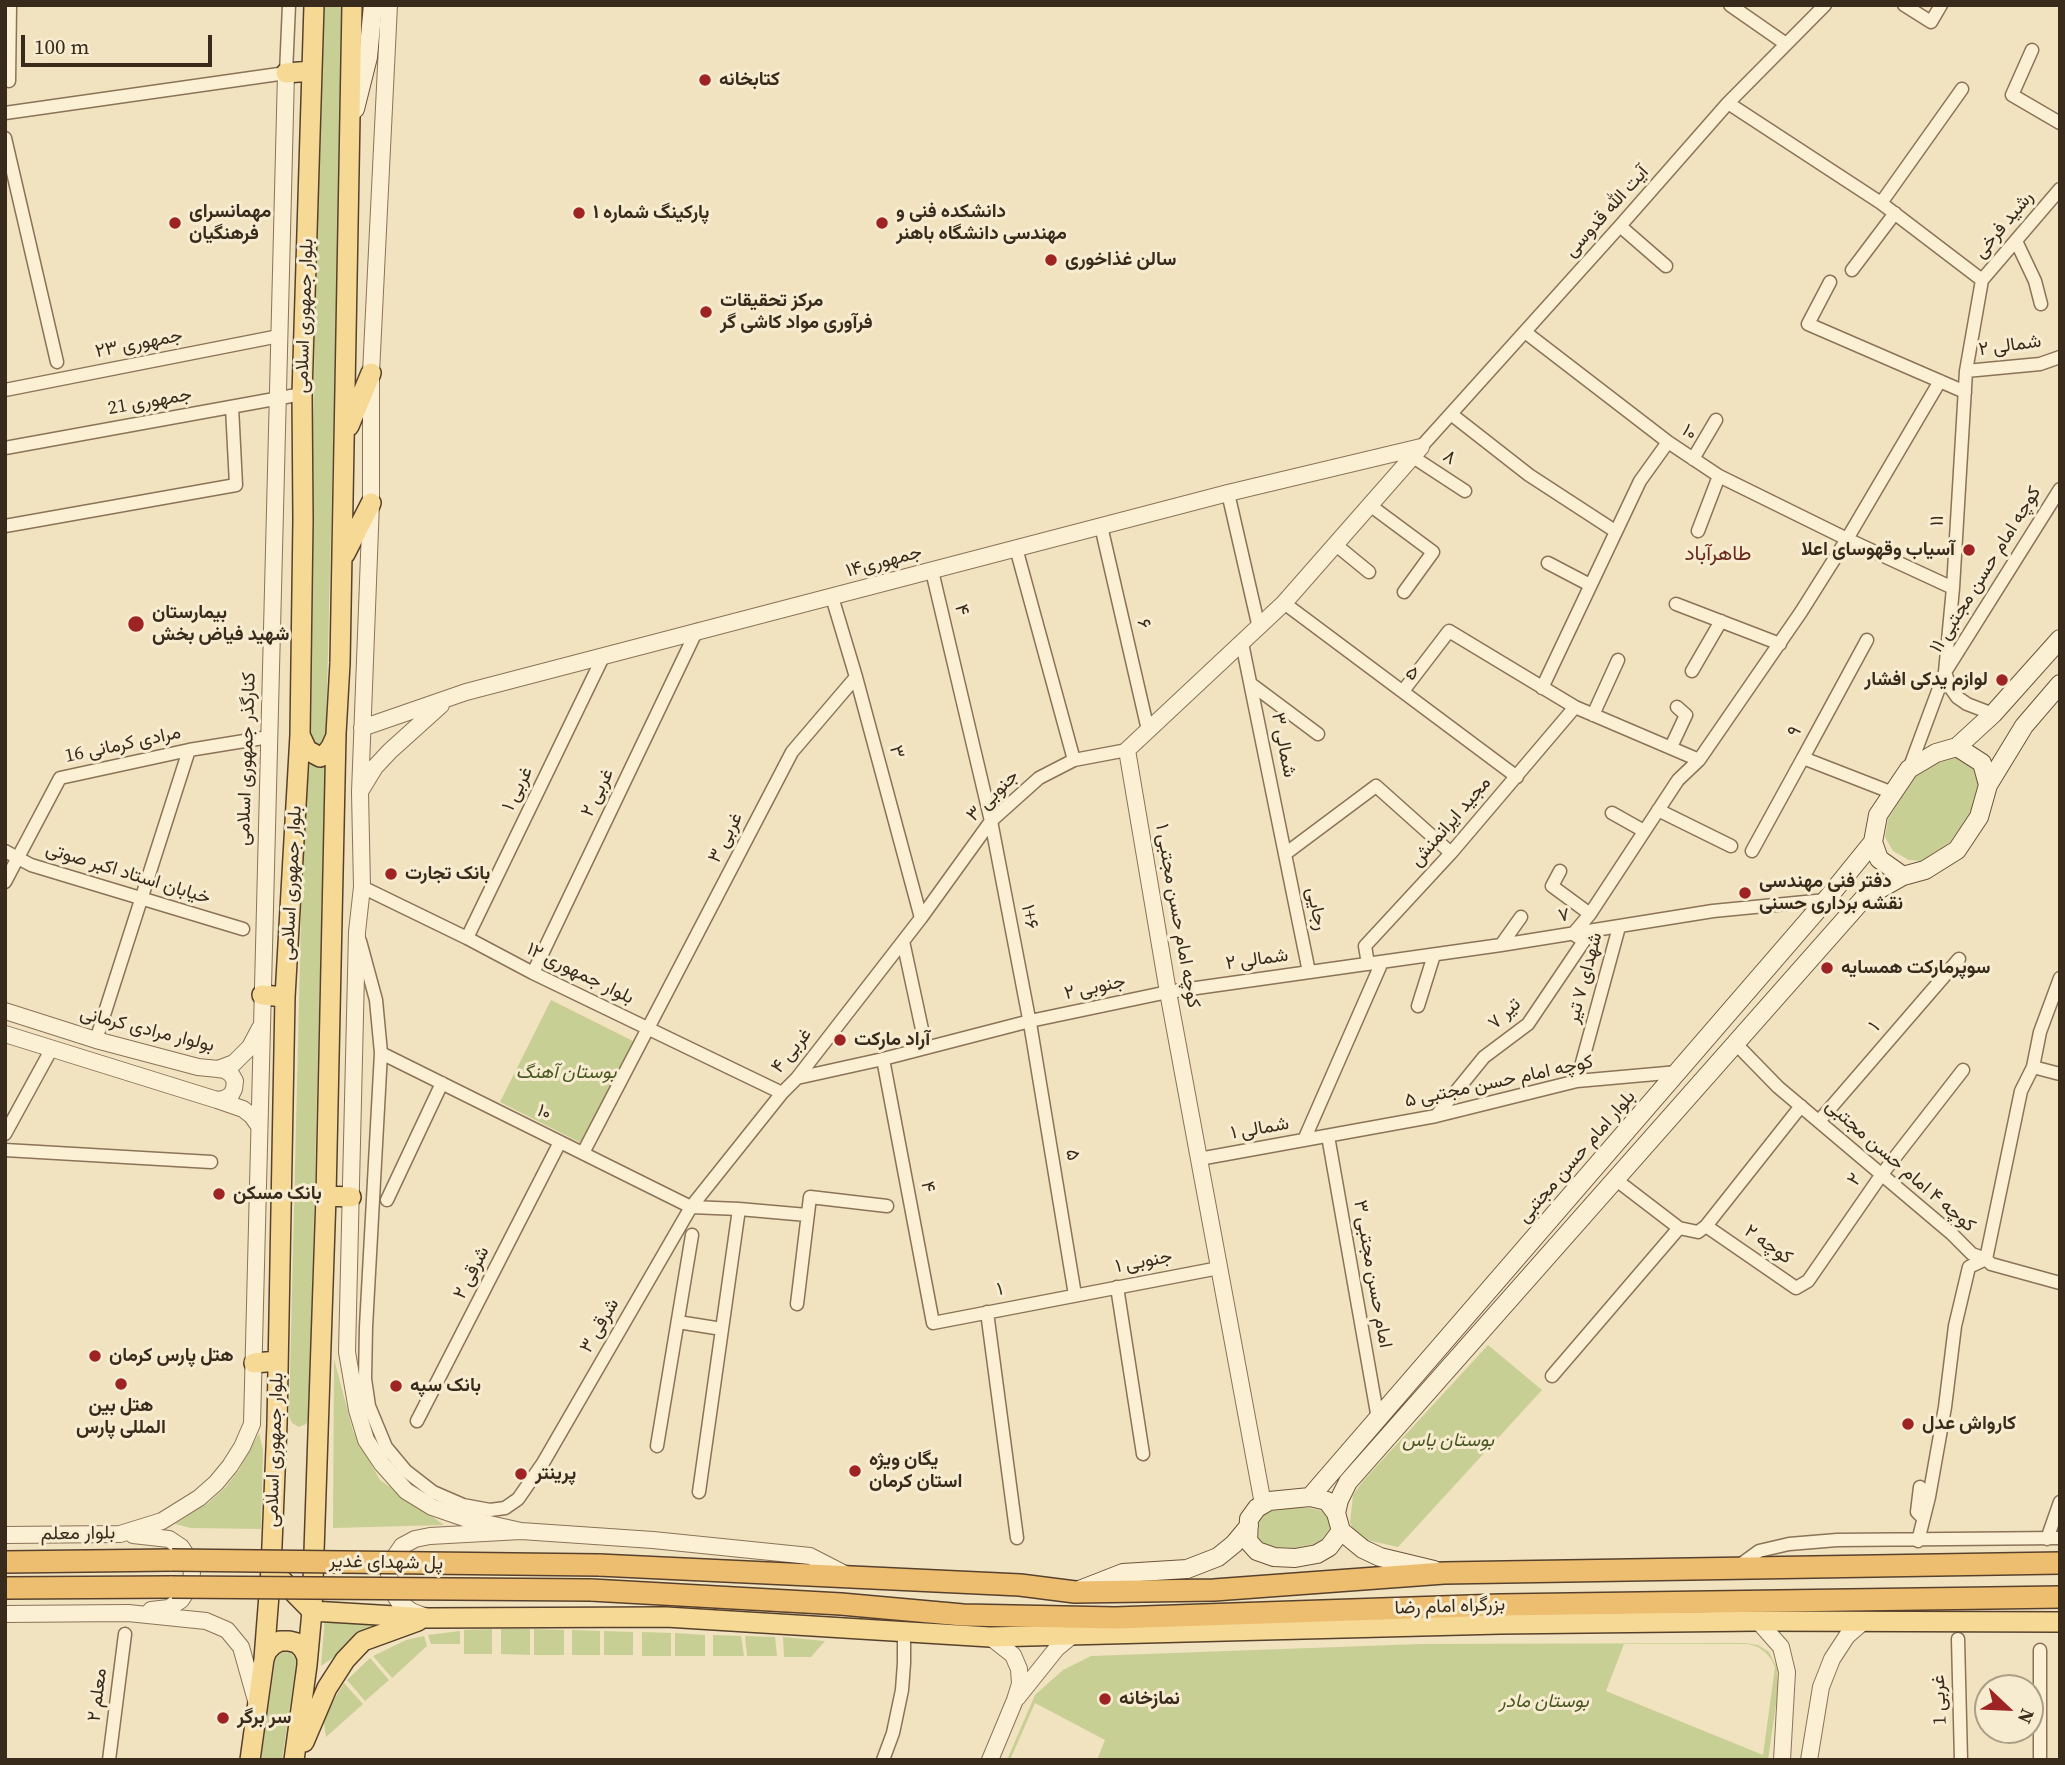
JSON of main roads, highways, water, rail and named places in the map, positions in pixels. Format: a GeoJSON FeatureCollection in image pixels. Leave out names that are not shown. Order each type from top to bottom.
{"type":"FeatureCollection","features":[{"type":"Feature","properties":{"kind":"highway","name":"بلوار معلم"},"geometry":{"type":"LineString","coordinates":[[5,1562],[172,1560]]}},
{"type":"Feature","properties":{"kind":"highway","name":"پل شهدای غدیر"},"geometry":{"type":"LineString","coordinates":[[172,1560],[599,1565],[849,1576]]}},
{"type":"Feature","properties":{"kind":"highway","name":"بزرگراه امام رضا"},"geometry":{"type":"LineString","coordinates":[[849,1576],[1020,1585],[1074,1592],[1214,1590],[1444,1573],[2060,1563]]}},
{"type":"Feature","properties":{"kind":"highway","name":"پل شهدای غدیر"},"geometry":{"type":"LineString","coordinates":[[5,1588],[591,1590],[841,1604]]}},
{"type":"Feature","properties":{"kind":"highway","name":"بزرگراه امام رضا"},"geometry":{"type":"LineString","coordinates":[[841,1604],[963,1615],[1115,1618],[1500,1615],[2060,1597]]}},
{"type":"Feature","properties":{"kind":"main road","name":"بلوار جمهوری اسلامی"},"geometry":{"type":"LineString","coordinates":[[250,1760],[264,1659],[271,1569],[285,997],[300,735],[302,394],[314,5]]}},
{"type":"Feature","properties":{"kind":"main road","name":"بلوار جمهوری اسلامی"},"geometry":{"type":"LineString","coordinates":[[296,1760],[312,1611],[326,1196],[336,734],[341,663],[352,5]]}},
{"type":"Feature","properties":{"kind":"main road"},"geometry":{"type":"LineString","coordinates":[[351,126],[368,57],[373,5]]}},
{"type":"Feature","properties":{"kind":"main road"},"geometry":{"type":"LineString","coordinates":[[286,73],[312,71]]}},
{"type":"Feature","properties":{"kind":"main road"},"geometry":{"type":"LineString","coordinates":[[345,437],[371,373]]}},
{"type":"Feature","properties":{"kind":"main road"},"geometry":{"type":"LineString","coordinates":[[342,558],[371,503]]}},
{"type":"Feature","properties":{"kind":"main road"},"geometry":{"type":"LineString","coordinates":[[1903,876],[1879,859],[1873,842],[1878,815],[1909,769],[1936,753],[1957,747],[1993,714],[2060,639]]}},
{"type":"Feature","properties":{"kind":"main road"},"geometry":{"type":"LineString","coordinates":[[1333,1471],[1325,1487],[1328,1495],[1333,1496],[1343,1492],[1348,1482],[1864,898],[1903,876],[1926,870],[1956,849],[1979,817],[1988,785],[2024,726],[2060,684]]}},
{"type":"Feature","properties":{"kind":"main road"},"geometry":{"type":"LineString","coordinates":[[300,735],[307,750],[320,757],[331,747],[336,734]]}},
{"type":"Feature","properties":{"kind":"main road"},"geometry":{"type":"LineString","coordinates":[[1957,747],[1982,763],[1988,785]]}},
{"type":"Feature","properties":{"kind":"main road","name":"بلوار امام حسن مجتبی"},"geometry":{"type":"LineString","coordinates":[[1310,1497],[1826,900],[1873,842]]}},
{"type":"Feature","properties":{"kind":"main road"},"geometry":{"type":"LineString","coordinates":[[262,995],[285,997]]}},
{"type":"Feature","properties":{"kind":"main road"},"geometry":{"type":"LineString","coordinates":[[326,1196],[351,1197]]}},
{"type":"Feature","properties":{"kind":"main road"},"geometry":{"type":"LineString","coordinates":[[254,1363],[278,1361]]}},
{"type":"Feature","properties":{"kind":"main road"},"geometry":{"type":"LineString","coordinates":[[1336,1513],[1348,1482]]}},
{"type":"Feature","properties":{"kind":"main road"},"geometry":{"type":"LineString","coordinates":[[1341,1531],[1329,1547],[1317,1554],[1295,1558],[1274,1557],[1257,1551],[1248,1541],[1249,1519],[1257,1508],[1269,1501],[1310,1497],[1327,1502],[1336,1513],[1341,1531],[1363,1549],[1380,1557],[1444,1573]]}},
{"type":"Feature","properties":{"kind":"main road"},"geometry":{"type":"LineString","coordinates":[[1074,1592],[1123,1573],[1187,1569],[1218,1557],[1234,1544],[1249,1526]]}},
{"type":"Feature","properties":{"kind":"main road"},"geometry":{"type":"LineString","coordinates":[[271,1569],[312,1611],[428,1618],[666,1617],[990,1637],[1500,1615],[1758,1622],[2060,1622]]}},
{"type":"Feature","properties":{"kind":"main road"},"geometry":{"type":"LineString","coordinates":[[296,1760],[327,1688],[345,1660],[363,1641],[428,1618]]}},
{"type":"Feature","properties":{"kind":"main road"},"geometry":{"type":"LineString","coordinates":[[1074,1634],[1115,1618]]}},
{"type":"Feature","properties":{"kind":"main road"},"geometry":{"type":"LineString","coordinates":[[264,1659],[273,1645],[280,1641],[289,1641],[297,1643],[303,1649],[307,1665]]}},
{"type":"Feature","properties":{"kind":"place","name":"کتابخانه"},"geometry":{"type":"Point","coordinates":[705,80]}},
{"type":"Feature","properties":{"kind":"place","name":"پارکینگ شماره ۱"},"geometry":{"type":"Point","coordinates":[579,213]}},
{"type":"Feature","properties":{"kind":"place","name":"مهمانسرای فرهنگیان"},"geometry":{"type":"Point","coordinates":[175,223]}},
{"type":"Feature","properties":{"kind":"place","name":"دانشکده فنی و مهندسی دانشگاه باهنر"},"geometry":{"type":"Point","coordinates":[882,223]}},
{"type":"Feature","properties":{"kind":"place","name":"سالن غذاخوری"},"geometry":{"type":"Point","coordinates":[1051,260]}},
{"type":"Feature","properties":{"kind":"place","name":"مرکز تحقیقات فرآوری مواد کاشی گر"},"geometry":{"type":"Point","coordinates":[706,312]}},
{"type":"Feature","properties":{"kind":"place","name":"آسیاب وقهوسای اعلا"},"geometry":{"type":"Point","coordinates":[1969,550]}},
{"type":"Feature","properties":{"kind":"place","name":"بیمارستان شهید فیاض بخش"},"geometry":{"type":"Point","coordinates":[136,624]}},
{"type":"Feature","properties":{"kind":"place","name":"لوازم یدکی افشار"},"geometry":{"type":"Point","coordinates":[2002,680]}},
{"type":"Feature","properties":{"kind":"place","name":"بانک تجارت"},"geometry":{"type":"Point","coordinates":[391,874]}},
{"type":"Feature","properties":{"kind":"place","name":"دفتر فنی مهندسی نقشه برداری حسنی"},"geometry":{"type":"Point","coordinates":[1745,893]}},
{"type":"Feature","properties":{"kind":"place","name":"سوپرمارکت همسایه"},"geometry":{"type":"Point","coordinates":[1827,968]}},
{"type":"Feature","properties":{"kind":"place","name":"آراد مارکت"},"geometry":{"type":"Point","coordinates":[840,1040]}},
{"type":"Feature","properties":{"kind":"place","name":"بانک مسکن"},"geometry":{"type":"Point","coordinates":[219,1194]}},
{"type":"Feature","properties":{"kind":"place","name":"هتل پارس کرمان"},"geometry":{"type":"Point","coordinates":[95,1356]}},
{"type":"Feature","properties":{"kind":"place","name":"هتل بین المللی پارس"},"geometry":{"type":"Point","coordinates":[121,1384]}},
{"type":"Feature","properties":{"kind":"place","name":"بانک سپه"},"geometry":{"type":"Point","coordinates":[396,1386]}},
{"type":"Feature","properties":{"kind":"place","name":"کارواش عدل"},"geometry":{"type":"Point","coordinates":[1908,1424]}},
{"type":"Feature","properties":{"kind":"place","name":"یگان ویژه استان کرمان"},"geometry":{"type":"Point","coordinates":[855,1471]}},
{"type":"Feature","properties":{"kind":"place","name":"پرینتر"},"geometry":{"type":"Point","coordinates":[521,1474]}},
{"type":"Feature","properties":{"kind":"place","name":"نمازخانه"},"geometry":{"type":"Point","coordinates":[1105,1699]}},
{"type":"Feature","properties":{"kind":"place","name":"سر برگر"},"geometry":{"type":"Point","coordinates":[223,1718]}},
{"type":"Feature","properties":{"kind":"district","name":"طاهرآباد"},"geometry":{"type":"Point","coordinates":[1718,555]}},
{"type":"Feature","properties":{"kind":"park label","name":"بوستان آهنگ"},"geometry":{"type":"Point","coordinates":[566,1073]}},
{"type":"Feature","properties":{"kind":"park label","name":"بوستان یاس"},"geometry":{"type":"Point","coordinates":[1448,1441]}},
{"type":"Feature","properties":{"kind":"park label","name":"بوستان مادر"},"geometry":{"type":"Point","coordinates":[1544,1702]}}]}
